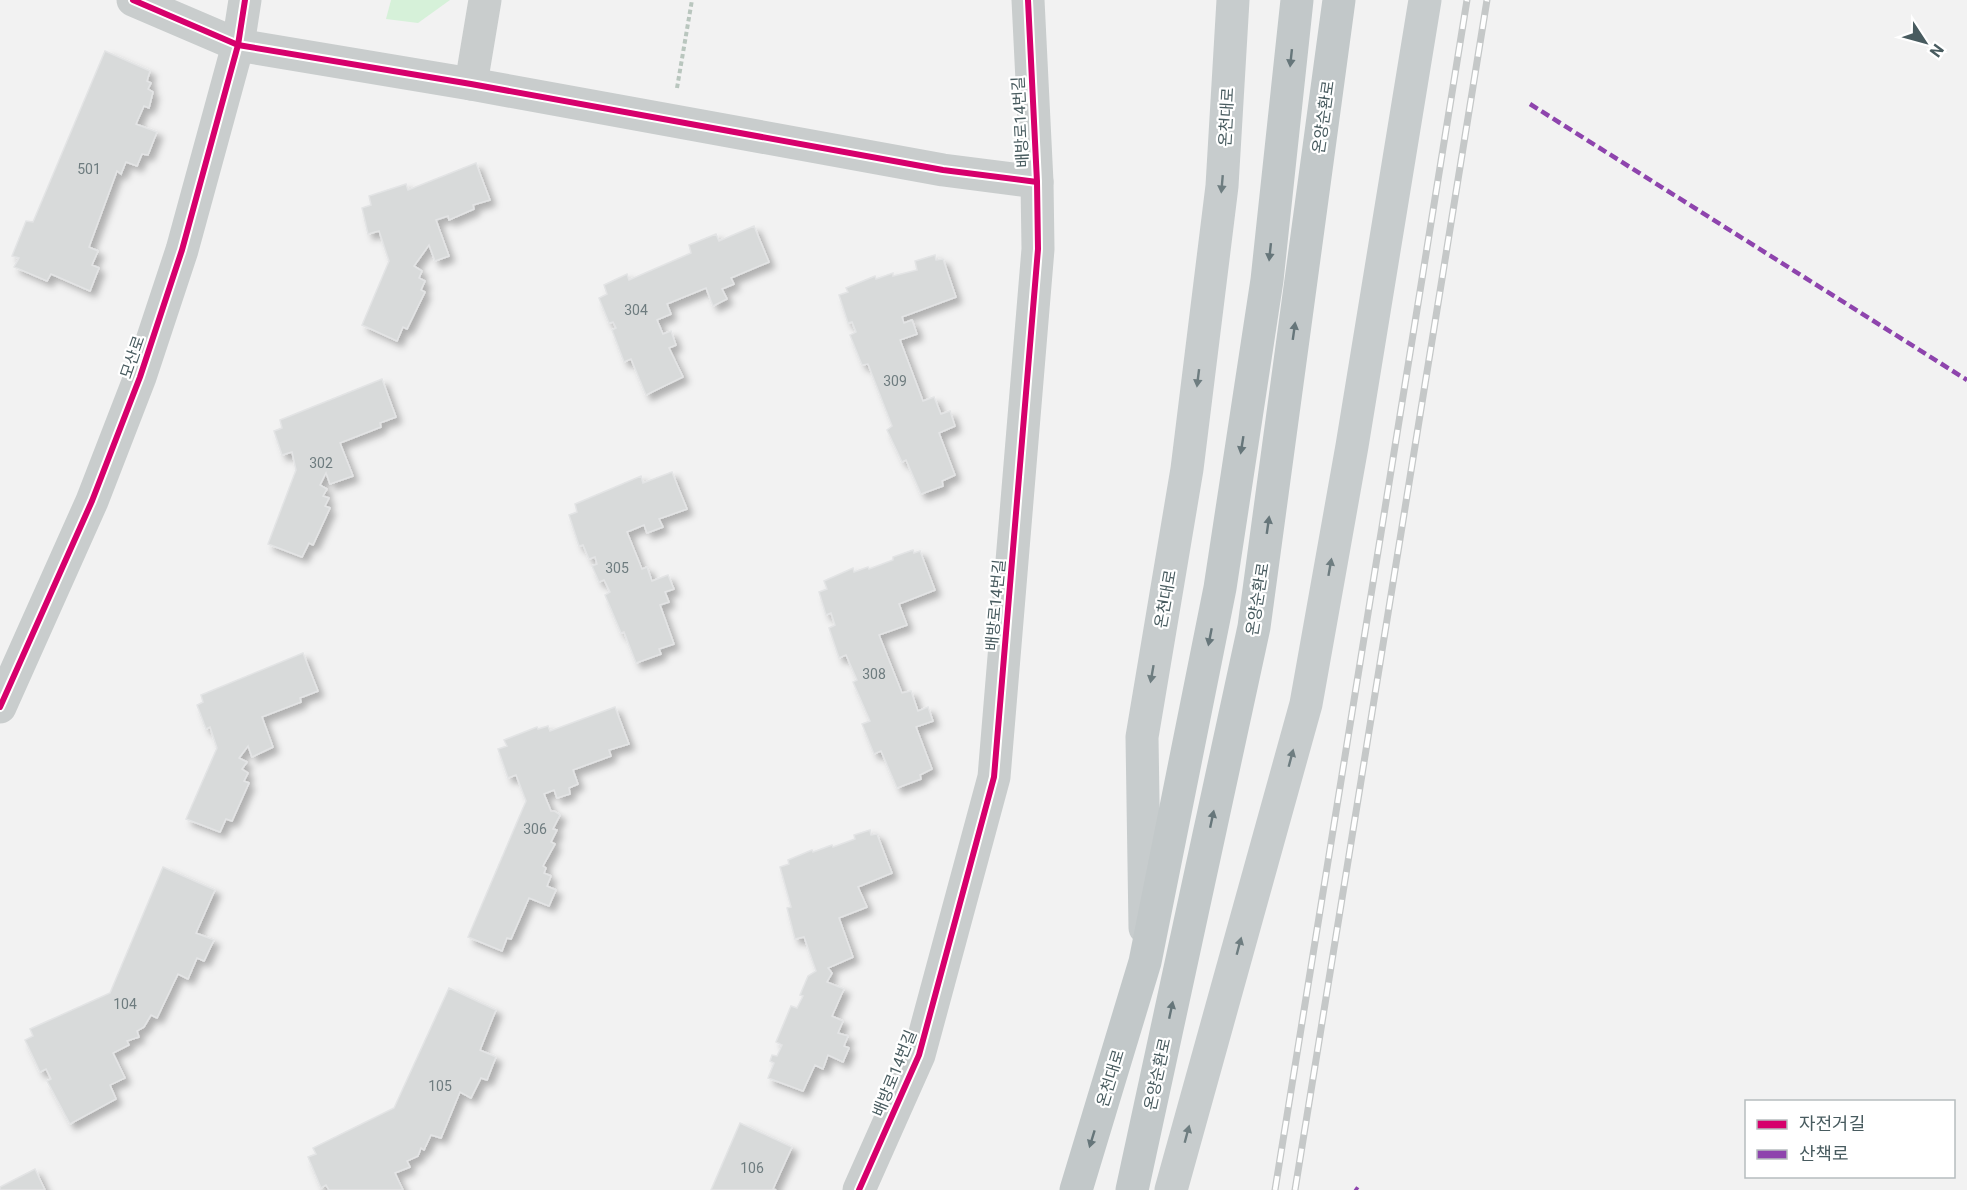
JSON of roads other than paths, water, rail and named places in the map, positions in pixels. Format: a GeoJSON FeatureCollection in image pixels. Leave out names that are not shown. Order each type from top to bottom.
{"type":"FeatureCollection","features":[{"type":"Feature","properties":{"kind":"highway"},"geometry":{"type":"LineString","coordinates":[[1145,962],[1220,588],[1267,280],[1297,0]]}},
{"type":"Feature","properties":{"kind":"highway","name":"온양순환로"},"geometry":{"type":"LineString","coordinates":[[1132,1190],[1254,627],[1339,0]]}},
{"type":"Feature","properties":{"kind":"highway","name":"온천대로"},"geometry":{"type":"LineString","coordinates":[[1076,1190],[1145,962]]}},
{"type":"Feature","properties":{"kind":"main road","name":"온천대로"},"geometry":{"type":"LineString","coordinates":[[1145,962],[1142,738],[1187,469],[1221,198],[1233,0]]}},
{"type":"Feature","properties":{"kind":"main road"},"geometry":{"type":"LineString","coordinates":[[1171,1190],[1306,704],[1352,446],[1425,0]]}},
{"type":"Feature","properties":{"kind":"street"},"geometry":{"type":"LineString","coordinates":[[133,0],[238,45],[471,84],[943,170],[1037,182]]}},
{"type":"Feature","properties":{"kind":"street","name":"모산로"},"geometry":{"type":"LineString","coordinates":[[0,706],[92,501],[140,377],[182,250],[238,45],[245,0]]}},
{"type":"Feature","properties":{"kind":"street"},"geometry":{"type":"LineString","coordinates":[[471,84],[485,0]]}},
{"type":"Feature","properties":{"kind":"street","name":"배방로14번길"},"geometry":{"type":"LineString","coordinates":[[859,1190],[919,1055],[994,777],[1038,249],[1028,0]]}},
{"type":"Feature","properties":{"kind":"railway"},"geometry":{"type":"LineString","coordinates":[[1275,1190],[1467,0]]}},
{"type":"Feature","properties":{"kind":"railway"},"geometry":{"type":"LineString","coordinates":[[1295,1190],[1487,0]]}}]}
